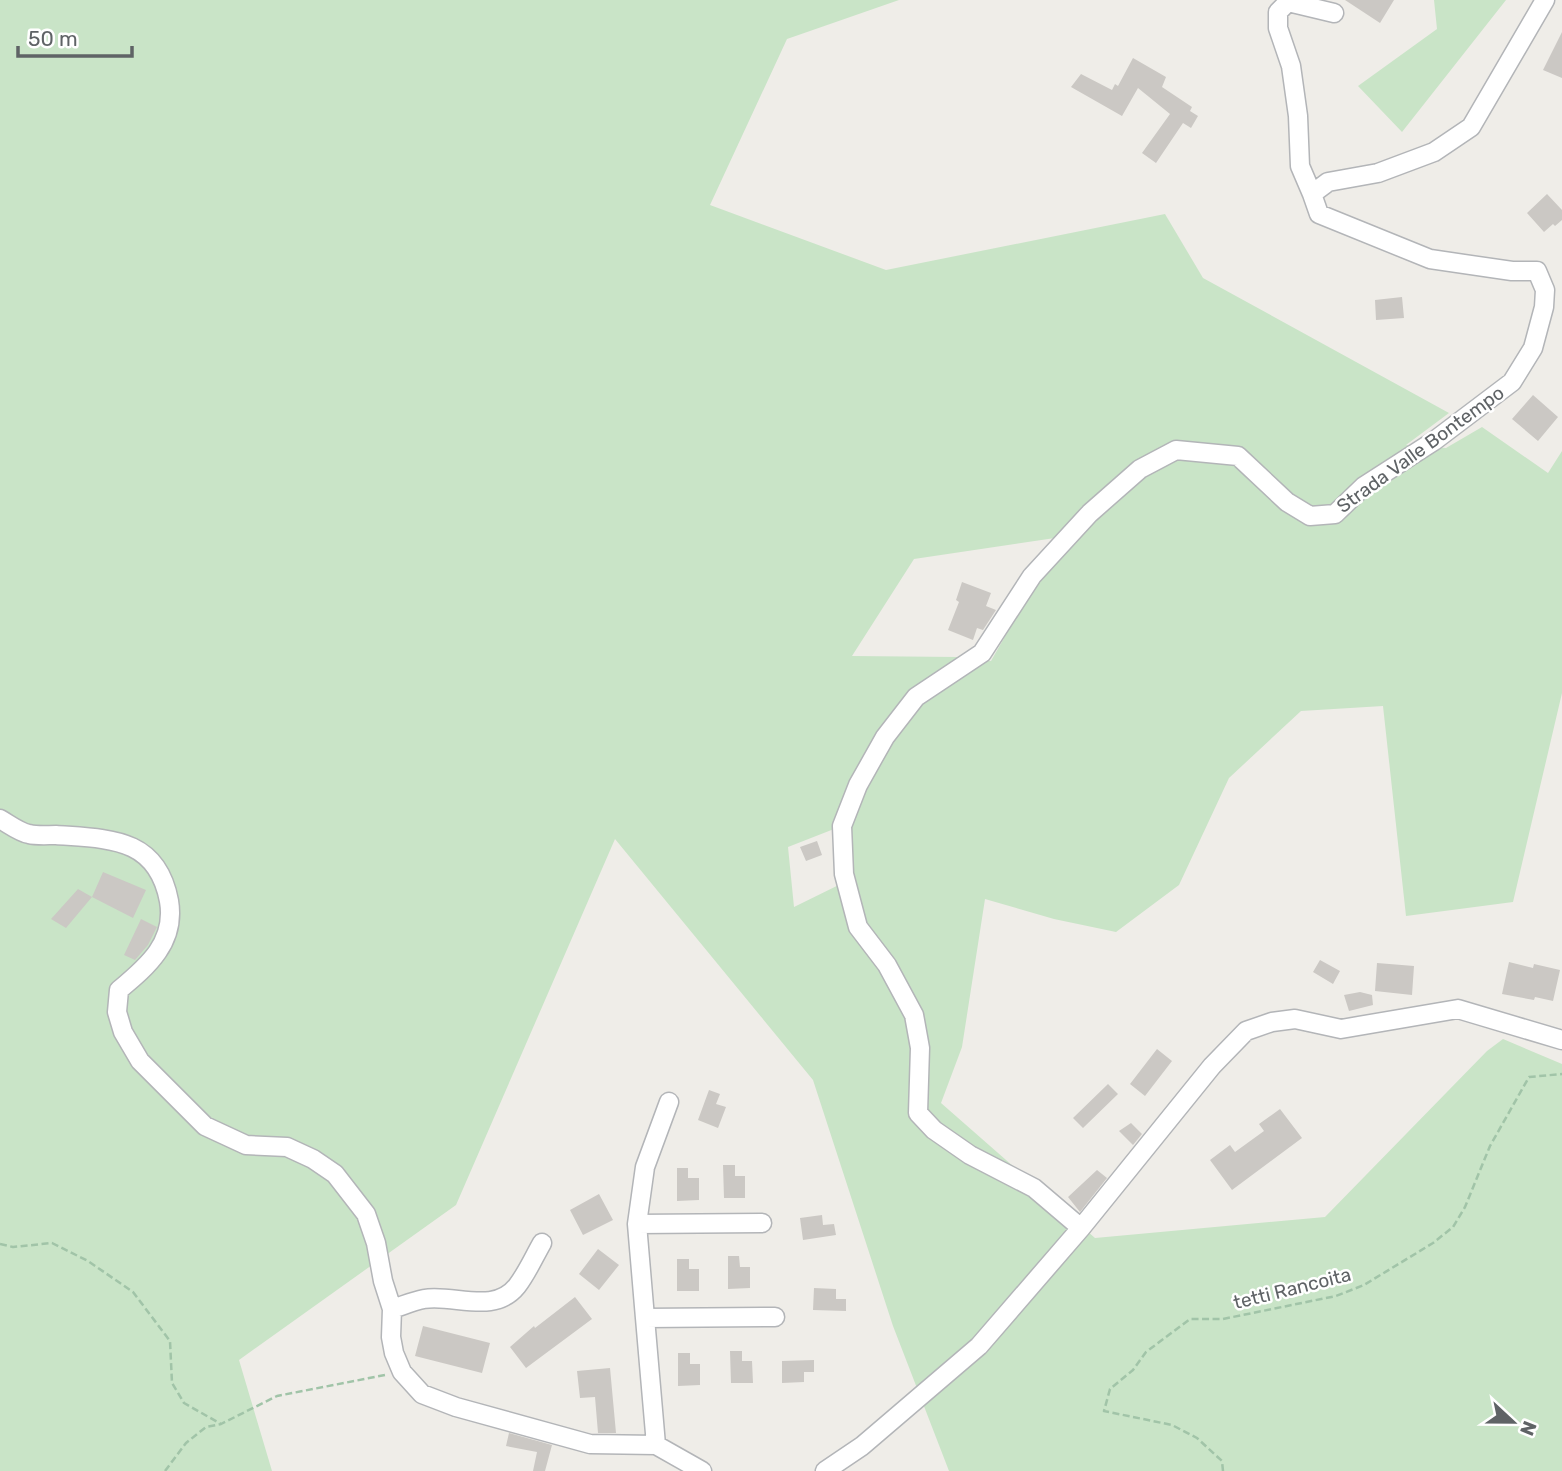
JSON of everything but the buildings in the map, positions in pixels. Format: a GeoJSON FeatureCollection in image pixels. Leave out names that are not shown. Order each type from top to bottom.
{"type":"FeatureCollection","features":[{"type":"Feature","properties":{"kind":"street"},"geometry":{"type":"LineString","coordinates":[[1334,13],[1288,2],[1278,12],[1278,28],[1291,66],[1298,116],[1300,166],[1312,194],[1328,182],[1378,173],[1434,152],[1471,127],[1545,0]]}},
{"type":"Feature","properties":{"kind":"street","name":"Strada Valle Bontempo"},"geometry":{"type":"LineString","coordinates":[[1081,1228],[1034,1188],[970,1155],[934,1130],[918,1114],[920,1048],[914,1015],[887,965],[858,927],[844,874],[842,826],[858,785],[885,737],[916,697],[982,653],[1032,576],[1090,513],[1140,469],[1176,450],[1238,456],[1287,502],[1310,516],[1335,514],[1364,486],[1434,441],[1512,382],[1533,348],[1544,307],[1545,290],[1537,271],[1512,271],[1430,258],[1320,214],[1312,194]]}},
{"type":"Feature","properties":{"kind":"street"},"geometry":{"type":"LineString","coordinates":[[0,819],[28,834],[105,838],[135,847],[152,861],[166,884],[170,908],[168,934],[148,966],[119,990],[117,1012],[122,1032],[140,1061],[205,1126],[246,1145],[287,1147],[313,1159],[335,1174],[366,1214],[392,1309],[391,1337],[394,1353],[402,1372],[422,1394],[590,1444],[656,1445],[702,1471]]}},
{"type":"Feature","properties":{"kind":"street"},"geometry":{"type":"LineString","coordinates":[[825,1471],[862,1446],[979,1346],[1081,1228],[1212,1066],[1246,1031],[1272,1022],[1295,1019],[1341,1029],[1458,1010],[1562,1040]]}},
{"type":"Feature","properties":{"kind":"street"},"geometry":{"type":"LineString","coordinates":[[656,1445],[637,1224],[645,1167],[669,1102]]}},
{"type":"Feature","properties":{"kind":"street"},"geometry":{"type":"LineString","coordinates":[[637,1224],[762,1223]]}},
{"type":"Feature","properties":{"kind":"street"},"geometry":{"type":"LineString","coordinates":[[392,1309],[423,1299],[451,1298],[477,1302],[500,1300],[517,1287],[542,1243]]}},
{"type":"Feature","properties":{"kind":"street"},"geometry":{"type":"LineString","coordinates":[[645,1318],[775,1317]]}},
{"type":"Feature","properties":{"kind":"path","name":"tetti Rancoita"},"geometry":{"type":"LineString","coordinates":[[1223,1471],[1222,1461],[1214,1453],[1197,1438],[1172,1425],[1104,1411],[1111,1389],[1133,1370],[1146,1352],[1190,1319],[1223,1319],[1336,1296],[1364,1285],[1433,1243],[1453,1227],[1465,1207],[1489,1146],[1529,1076],[1562,1074]]}},
{"type":"Feature","properties":{"kind":"path"},"geometry":{"type":"LineString","coordinates":[[0,1244],[13,1247],[52,1242],[88,1261],[134,1292],[170,1340],[172,1383],[184,1402],[221,1424]]}},
{"type":"Feature","properties":{"kind":"path"},"geometry":{"type":"LineString","coordinates":[[165,1471],[186,1443],[206,1427],[221,1424],[277,1396],[402,1372]]}},
{"type":"Feature","properties":{"kind":"green space"},"geometry":{"type":"Polygon","coordinates":[[[0,0],[899,0],[787,39],[710,205],[886,270],[1165,214],[1203,278],[1449,413],[1406,445],[1446,448],[1482,427],[1548,473],[1562,451],[1562,693],[1513,902],[1406,916],[1383,706],[1301,711],[1229,778],[1179,885],[1116,932],[1054,919],[985,899],[962,1047],[941,1103],[1095,1238],[1325,1217],[1487,1051],[1503,1039],[1562,1064],[1562,1471],[949,1471],[893,1326],[813,1080],[615,839],[456,1205],[239,1360],[272,1471],[0,1471],[0,0]],[[1139,461],[1055,538],[914,559],[852,656],[958,657],[991,661],[1037,580],[1139,461]],[[834,829],[788,847],[794,907],[855,877],[834,829]]]}},
{"type":"Feature","properties":{"kind":"green space"},"geometry":{"type":"Polygon","coordinates":[[[1434,0],[1506,0],[1402,132],[1358,86],[1437,29],[1434,0]]]}}]}
